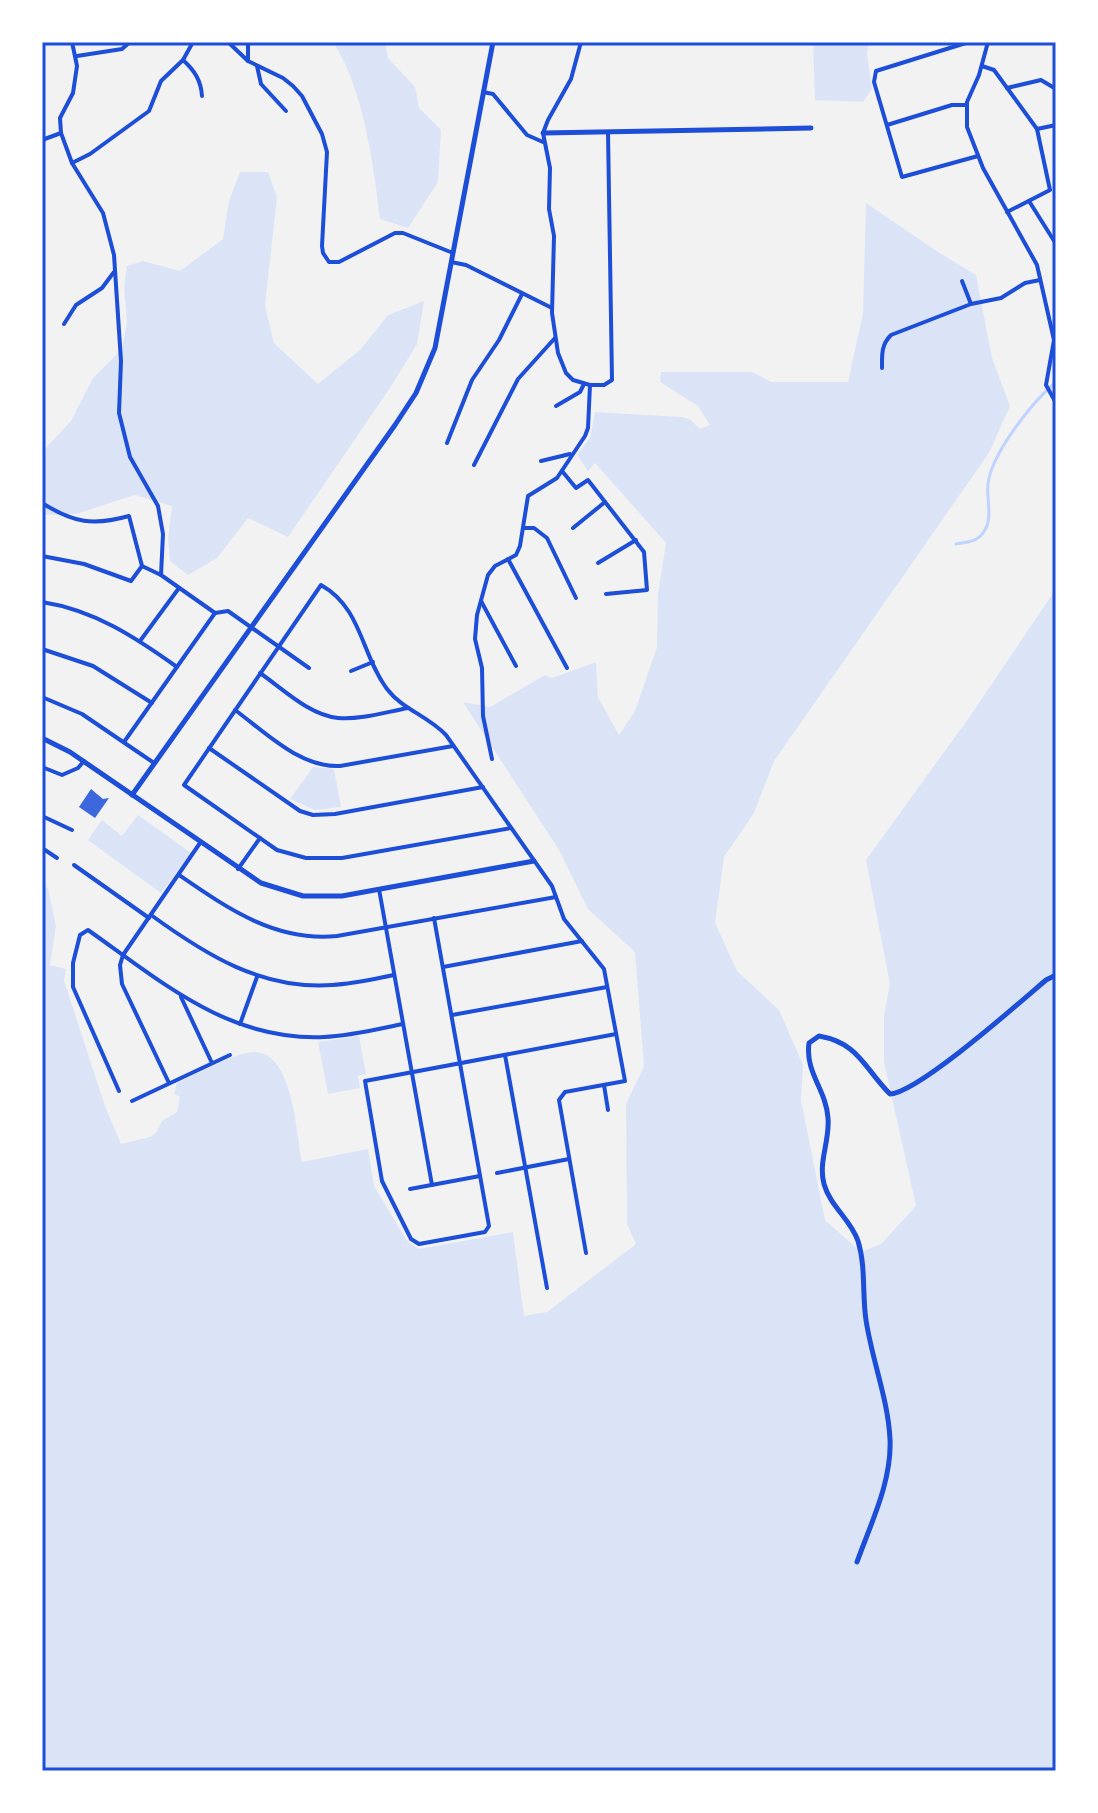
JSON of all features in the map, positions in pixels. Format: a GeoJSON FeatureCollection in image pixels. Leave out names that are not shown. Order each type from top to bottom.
{"type":"FeatureCollection","features":[{"type":"Feature","properties":{"kind":"street"},"geometry":{"type":"LineString","coordinates":[[72,42],[77,56],[73,93],[60,118],[61,133],[72,163],[103,213],[115,269],[121,361],[119,413],[130,457],[158,506],[163,534],[161,575]]}},
{"type":"Feature","properties":{"kind":"street"},"geometry":{"type":"LineString","coordinates":[[77,56],[122,49],[130,42]]}},
{"type":"Feature","properties":{"kind":"street"},"geometry":{"type":"LineString","coordinates":[[72,163],[90,154],[149,111],[161,81],[183,60],[193,42]]}},
{"type":"Feature","properties":{"kind":"street"},"geometry":{"type":"LineString","coordinates":[[228,42],[248,61],[293,86],[302,96],[322,134],[327,152],[322,246],[329,262],[339,262],[395,233],[403,233],[453,253]]}},
{"type":"Feature","properties":{"kind":"street"},"geometry":{"type":"LineString","coordinates":[[248,42],[248,61]]}},
{"type":"Feature","properties":{"kind":"street"},"geometry":{"type":"LineString","coordinates":[[132,795],[416,393],[435,348],[493,42]]}},
{"type":"Feature","properties":{"kind":"street"},"geometry":{"type":"LineString","coordinates":[[581,42],[567,89],[543,133],[550,168],[549,209],[554,236],[552,308],[555,338],[566,373],[587,384],[604,385],[612,380],[608,132]]}},
{"type":"Feature","properties":{"kind":"street"},"geometry":{"type":"LineString","coordinates":[[969,42],[876,71],[874,82],[902,177],[978,156]]}},
{"type":"Feature","properties":{"kind":"street"},"geometry":{"type":"LineString","coordinates":[[988,42],[966,105],[967,127],[978,156],[1034,258],[1054,340],[1048,388],[1056,403]]}},
{"type":"Feature","properties":{"kind":"street"},"geometry":{"type":"LineString","coordinates":[[183,60],[194,70],[202,96]]}},
{"type":"Feature","properties":{"kind":"street"},"geometry":{"type":"LineString","coordinates":[[257,66],[261,84],[286,111]]}},
{"type":"Feature","properties":{"kind":"street"},"geometry":{"type":"LineString","coordinates":[[982,66],[994,70],[1037,129],[1050,190],[1007,212]]}},
{"type":"Feature","properties":{"kind":"street"},"geometry":{"type":"LineString","coordinates":[[1007,88],[1041,80],[1056,89]]}},
{"type":"Feature","properties":{"kind":"street"},"geometry":{"type":"LineString","coordinates":[[483,92],[493,94],[527,135],[543,142]]}},
{"type":"Feature","properties":{"kind":"street"},"geometry":{"type":"LineString","coordinates":[[887,125],[952,105],[966,105]]}},
{"type":"Feature","properties":{"kind":"street"},"geometry":{"type":"LineString","coordinates":[[1037,129],[1056,125]]}},
{"type":"Feature","properties":{"kind":"street"},"geometry":{"type":"LineString","coordinates":[[543,133],[811,128]]}},
{"type":"Feature","properties":{"kind":"street"},"geometry":{"type":"LineString","coordinates":[[42,140],[61,133]]}},
{"type":"Feature","properties":{"kind":"street"},"geometry":{"type":"LineString","coordinates":[[1029,201],[1056,244]]}},
{"type":"Feature","properties":{"kind":"street"},"geometry":{"type":"LineString","coordinates":[[451,262],[466,265],[552,308]]}},
{"type":"Feature","properties":{"kind":"street"},"geometry":{"type":"LineString","coordinates":[[64,324],[76,305],[102,288],[115,269]]}},
{"type":"Feature","properties":{"kind":"street"},"geometry":{"type":"LineString","coordinates":[[882,368],[882,351],[891,335],[971,304],[990,302],[1025,283],[1040,280]]}},
{"type":"Feature","properties":{"kind":"street"},"geometry":{"type":"LineString","coordinates":[[962,281],[971,304]]}},
{"type":"Feature","properties":{"kind":"street"},"geometry":{"type":"LineString","coordinates":[[447,443],[472,380],[499,340],[522,294]]}},
{"type":"Feature","properties":{"kind":"street"},"geometry":{"type":"LineString","coordinates":[[474,465],[518,379],[555,338]]}},
{"type":"Feature","properties":{"kind":"street"},"geometry":{"type":"LineString","coordinates":[[556,406],[580,392],[587,384]]}},
{"type":"Feature","properties":{"kind":"street"},"geometry":{"type":"LineString","coordinates":[[492,759],[483,716],[482,668],[476,645],[480,599],[488,575],[495,566],[516,555],[528,496],[557,478],[588,428],[587,384]]}},
{"type":"Feature","properties":{"kind":"street"},"geometry":{"type":"LineString","coordinates":[[541,461],[572,454]]}},
{"type":"Feature","properties":{"kind":"street"},"geometry":{"type":"LineString","coordinates":[[562,471],[576,488],[588,480],[644,552],[647,590],[606,594]]}},
{"type":"Feature","properties":{"kind":"street"},"geometry":{"type":"LineString","coordinates":[[573,528],[606,502]]}},
{"type":"Feature","properties":{"kind":"street"},"geometry":{"type":"LineString","coordinates":[[42,503],[78,521],[101,524],[129,516],[142,566]]}},
{"type":"Feature","properties":{"kind":"street"},"geometry":{"type":"LineString","coordinates":[[523,528],[542,532],[576,598]]}},
{"type":"Feature","properties":{"kind":"street"},"geometry":{"type":"LineString","coordinates":[[598,563],[636,540]]}},
{"type":"Feature","properties":{"kind":"street"},"geometry":{"type":"LineString","coordinates":[[42,556],[84,564],[131,581],[142,566]]}},
{"type":"Feature","properties":{"kind":"street"},"geometry":{"type":"LineString","coordinates":[[508,559],[567,668]]}},
{"type":"Feature","properties":{"kind":"street"},"geometry":{"type":"LineString","coordinates":[[142,566],[161,575],[215,613],[228,611],[309,668]]}},
{"type":"Feature","properties":{"kind":"street"},"geometry":{"type":"LineString","coordinates":[[511,828],[322,860],[288,854],[184,785],[321,585],[337,594],[350,611],[388,690],[408,708],[438,726],[483,787],[552,886],[564,919],[604,969],[625,1081],[565,1092],[559,1100],[586,1253]]}},
{"type":"Feature","properties":{"kind":"street"},"geometry":{"type":"LineString","coordinates":[[140,641],[179,587]]}},
{"type":"Feature","properties":{"kind":"street"},"geometry":{"type":"LineString","coordinates":[[480,599],[516,666]]}},
{"type":"Feature","properties":{"kind":"street"},"geometry":{"type":"LineString","coordinates":[[42,602],[96,617],[140,641],[177,667]]}},
{"type":"Feature","properties":{"kind":"street"},"geometry":{"type":"LineString","coordinates":[[124,742],[215,613]]}},
{"type":"Feature","properties":{"kind":"street"},"geometry":{"type":"LineString","coordinates":[[42,649],[93,666],[152,703]]}},
{"type":"Feature","properties":{"kind":"street"},"geometry":{"type":"LineString","coordinates":[[351,671],[373,662]]}},
{"type":"Feature","properties":{"kind":"street"},"geometry":{"type":"LineString","coordinates":[[260,673],[315,712],[335,718],[353,718],[408,708]]}},
{"type":"Feature","properties":{"kind":"street"},"geometry":{"type":"LineString","coordinates":[[42,697],[69,706],[154,763]]}},
{"type":"Feature","properties":{"kind":"street"},"geometry":{"type":"LineString","coordinates":[[235,710],[302,758],[325,765],[340,766],[453,746]]}},
{"type":"Feature","properties":{"kind":"street"},"geometry":{"type":"LineString","coordinates":[[42,738],[84,761],[261,883],[303,896],[334,897],[534,861]]}},
{"type":"Feature","properties":{"kind":"street"},"geometry":{"type":"LineString","coordinates":[[209,748],[293,807],[313,815],[335,814],[483,787]]}},
{"type":"Feature","properties":{"kind":"street"},"geometry":{"type":"LineString","coordinates":[[42,767],[62,775],[78,768],[84,761]]}},
{"type":"Feature","properties":{"kind":"street"},"geometry":{"type":"LineString","coordinates":[[42,816],[72,830]]}},
{"type":"Feature","properties":{"kind":"street"},"geometry":{"type":"LineString","coordinates":[[238,869],[260,838]]}},
{"type":"Feature","properties":{"kind":"street"},"geometry":{"type":"LineString","coordinates":[[169,1083],[122,984],[120,965],[123,955],[200,843]]}},
{"type":"Feature","properties":{"kind":"street"},"geometry":{"type":"LineString","coordinates":[[42,848],[57,858]]}},
{"type":"Feature","properties":{"kind":"street"},"geometry":{"type":"LineString","coordinates":[[74,865],[202,951],[257,976],[317,986],[395,975]]}},
{"type":"Feature","properties":{"kind":"street"},"geometry":{"type":"LineString","coordinates":[[179,875],[236,913],[284,932],[327,937],[556,897]]}},
{"type":"Feature","properties":{"kind":"street"},"geometry":{"type":"LineString","coordinates":[[379,889],[432,1185]]}},
{"type":"Feature","properties":{"kind":"street"},"geometry":{"type":"LineString","coordinates":[[434,918],[452,1015],[460,1063],[489,1226],[485,1232],[419,1244],[411,1239],[382,1181],[365,1081],[460,1063],[505,1055],[616,1034]]}},
{"type":"Feature","properties":{"kind":"street"},"geometry":{"type":"LineString","coordinates":[[119,1091],[75,995],[71,973],[80,935],[88,930],[181,996],[240,1024],[275,1034],[320,1037],[403,1024]]}},
{"type":"Feature","properties":{"kind":"street"},"geometry":{"type":"LineString","coordinates":[[443,967],[582,941]]}},
{"type":"Feature","properties":{"kind":"street"},"geometry":{"type":"LineString","coordinates":[[857,1562],[888,1470],[890,1436],[865,1318],[864,1266],[858,1240],[825,1186],[821,1167],[828,1117],[824,1099],[809,1065],[809,1043],[819,1036],[846,1044],[856,1051],[890,1094],[898,1093],[932,1073],[1056,975]]}},
{"type":"Feature","properties":{"kind":"street"},"geometry":{"type":"LineString","coordinates":[[240,1024],[257,976]]}},
{"type":"Feature","properties":{"kind":"street"},"geometry":{"type":"LineString","coordinates":[[452,1015],[607,987]]}},
{"type":"Feature","properties":{"kind":"street"},"geometry":{"type":"LineString","coordinates":[[181,996],[212,1063]]}},
{"type":"Feature","properties":{"kind":"street"},"geometry":{"type":"LineString","coordinates":[[132,1101],[230,1055]]}},
{"type":"Feature","properties":{"kind":"street"},"geometry":{"type":"LineString","coordinates":[[505,1055],[547,1288]]}},
{"type":"Feature","properties":{"kind":"street"},"geometry":{"type":"LineString","coordinates":[[604,1085],[608,1110]]}},
{"type":"Feature","properties":{"kind":"street"},"geometry":{"type":"LineString","coordinates":[[497,1173],[570,1159]]}},
{"type":"Feature","properties":{"kind":"street"},"geometry":{"type":"LineString","coordinates":[[410,1189],[480,1176]]}},
{"type":"Feature","properties":{"kind":"shaded area"},"geometry":{"type":"Polygon","coordinates":[[[333,42],[385,42],[388,58],[415,87],[419,108],[441,130],[438,182],[408,228],[380,219],[360,104],[344,61],[333,42]]]}},
{"type":"Feature","properties":{"kind":"shaded area"},"geometry":{"type":"Polygon","coordinates":[[[813,42],[869,42],[867,53],[872,89],[863,102],[815,100],[813,42]]]}},
{"type":"Feature","properties":{"kind":"shaded area"},"geometry":{"type":"Polygon","coordinates":[[[240,172],[268,172],[277,198],[265,306],[274,343],[318,384],[361,349],[388,315],[424,301],[417,344],[288,537],[248,518],[217,558],[188,575],[170,561],[168,538],[172,506],[135,495],[76,514],[42,515],[42,452],[71,421],[93,378],[122,349],[127,322],[124,287],[127,266],[143,261],[180,271],[223,239],[229,201],[240,172]]]}},
{"type":"Feature","properties":{"kind":"shaded area"},"geometry":{"type":"Polygon","coordinates":[[[866,203],[976,275],[992,358],[1010,406],[989,453],[774,761],[754,813],[724,857],[715,923],[737,971],[779,1010],[803,1065],[801,1100],[825,1220],[861,1252],[881,1244],[916,1206],[884,1062],[884,1015],[890,984],[866,860],[968,719],[1056,589],[1056,1771],[42,1771],[42,884],[48,888],[56,926],[50,965],[66,969],[64,981],[105,1106],[121,1144],[150,1137],[162,1121],[177,1112],[180,1097],[174,1094],[177,1083],[237,1056],[262,1053],[274,1061],[283,1074],[294,1111],[302,1162],[368,1149],[374,1186],[407,1241],[419,1249],[513,1232],[524,1316],[547,1312],[636,1244],[627,1224],[626,1104],[644,1066],[635,952],[588,909],[559,850],[463,702],[490,707],[545,675],[552,678],[596,662],[598,697],[619,735],[635,711],[657,647],[658,593],[666,543],[595,463],[588,471],[577,455],[590,438],[595,412],[682,417],[691,420],[700,429],[710,425],[698,406],[660,382],[661,372],[752,372],[771,382],[848,382],[863,313],[866,203]]]}},
{"type":"Feature","properties":{"kind":"shaded area"},"geometry":{"type":"Polygon","coordinates":[[[313,767],[334,769],[341,807],[315,810],[290,799],[313,767]]]}},
{"type":"Feature","properties":{"kind":"shaded area"},"geometry":{"type":"Polygon","coordinates":[[[138,815],[191,853],[161,893],[88,840],[102,820],[122,836],[138,815]]]}},
{"type":"Feature","properties":{"kind":"shaded area"},"geometry":{"type":"Polygon","coordinates":[[[359,1036],[366,1074],[358,1076],[360,1088],[328,1094],[318,1042],[359,1036]]]}},
{"type":"Feature","properties":{"kind":"building"},"geometry":{"type":"Polygon","coordinates":[[[91,789],[103,799],[109,798],[95,818],[79,807],[91,789]]]}},
{"type":"Feature","properties":{"kind":"waterway"},"geometry":{"type":"LineString","coordinates":[[956,544],[974,540],[983,533],[989,515],[988,484],[997,458],[1025,415],[1056,382]]}}]}
